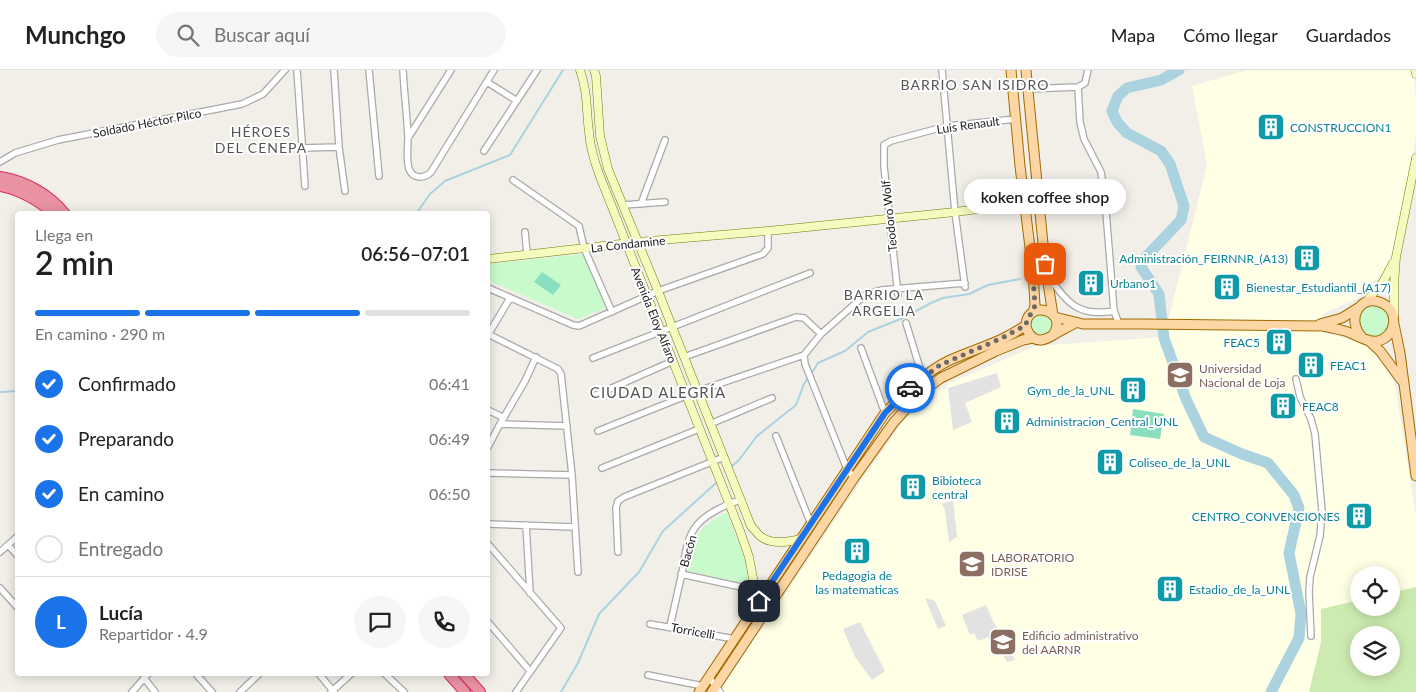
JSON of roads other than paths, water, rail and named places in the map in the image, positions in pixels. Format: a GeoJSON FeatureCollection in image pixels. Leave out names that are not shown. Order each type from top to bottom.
{"type":"FeatureCollection","features":[{"type":"Feature","properties":{"kind":"highway"},"geometry":{"type":"LineString","coordinates":[[0,177],[38,190],[57,204],[63,211]]}},
{"type":"Feature","properties":{"kind":"highway"},"geometry":{"type":"LineString","coordinates":[[0,186],[22,192],[50,211]]}},
{"type":"Feature","properties":{"kind":"highway"},"geometry":{"type":"LineString","coordinates":[[451,676],[465,692]]}},
{"type":"Feature","properties":{"kind":"highway"},"geometry":{"type":"LineString","coordinates":[[466,676],[480,692]]}},
{"type":"Feature","properties":{"kind":"main road"},"geometry":{"type":"LineString","coordinates":[[1033,338],[1028,332],[1026,325],[1035,305],[1012,73],[1026,72],[1046,274],[1057,325],[1054,335]]}},
{"type":"Feature","properties":{"kind":"main road"},"geometry":{"type":"LineString","coordinates":[[1020,166],[1034,164]]}},
{"type":"Feature","properties":{"kind":"main road"},"geometry":{"type":"LineString","coordinates":[[1031,250],[1043,249]]}},
{"type":"Feature","properties":{"kind":"main road"},"geometry":{"type":"LineString","coordinates":[[1311,326],[1338,320],[1373,301],[1384,304],[1392,312],[1400,353],[1416,476]]}},
{"type":"Feature","properties":{"kind":"main road"},"geometry":{"type":"LineString","coordinates":[[1363,305],[1355,314],[1354,324],[1356,330],[1380,351],[1404,384]]}},
{"type":"Feature","properties":{"kind":"main road"},"geometry":{"type":"LineString","coordinates":[[1033,312],[1044,310],[1054,316],[1083,324],[1311,326],[1332,328],[1377,341],[1390,333],[1394,322]]}},
{"type":"Feature","properties":{"kind":"main road"},"geometry":{"type":"LineString","coordinates":[[716,690],[854,478],[894,422],[916,398],[931,385],[974,361],[1023,340],[1033,338],[1045,340],[1075,323]]}},
{"type":"Feature","properties":{"kind":"main road"},"geometry":{"type":"LineString","coordinates":[[701,689],[885,413],[923,378],[949,361],[1009,335],[1026,325]]}},
{"type":"Feature","properties":{"kind":"street","name":"Soldado Héctor Pilco"},"geometry":{"type":"LineString","coordinates":[[0,162],[15,153],[58,140],[242,104],[263,94],[285,70]]}},
{"type":"Feature","properties":{"kind":"street"},"geometry":{"type":"LineString","coordinates":[[296,70],[305,186]]}},
{"type":"Feature","properties":{"kind":"street"},"geometry":{"type":"LineString","coordinates":[[334,70],[339,147],[345,191]]}},
{"type":"Feature","properties":{"kind":"street"},"geometry":{"type":"LineString","coordinates":[[369,70],[379,176]]}},
{"type":"Feature","properties":{"kind":"street"},"geometry":{"type":"LineString","coordinates":[[403,70],[408,165],[411,173],[414,176],[420,177],[431,172],[494,70]]}},
{"type":"Feature","properties":{"kind":"street"},"geometry":{"type":"LineString","coordinates":[[403,79],[410,70]]}},
{"type":"Feature","properties":{"kind":"street"},"geometry":{"type":"LineString","coordinates":[[408,138],[451,70]]}},
{"type":"Feature","properties":{"kind":"street"},"geometry":{"type":"LineString","coordinates":[[484,151],[537,70]]}},
{"type":"Feature","properties":{"kind":"street","name":"Avenida Eloy Alfaro"},"geometry":{"type":"LineString","coordinates":[[580,70],[586,92],[588,127],[594,160],[749,557],[759,601],[767,609]]}},
{"type":"Feature","properties":{"kind":"street","name":"Avenida Eloy Alfaro"},"geometry":{"type":"LineString","coordinates":[[594,70],[599,127],[603,153],[608,169],[751,526],[760,536],[767,540],[786,542],[801,539]]}},
{"type":"Feature","properties":{"kind":"street"},"geometry":{"type":"LineString","coordinates":[[598,432],[698,391],[804,355],[821,334],[865,295],[882,290],[898,292],[965,285],[955,212],[942,70]]}},
{"type":"Feature","properties":{"kind":"street"},"geometry":{"type":"LineString","coordinates":[[1028,89],[1078,87],[1085,83],[1088,70]]}},
{"type":"Feature","properties":{"kind":"street"},"geometry":{"type":"LineString","coordinates":[[1415,70],[1416,74]]}},
{"type":"Feature","properties":{"kind":"street"},"geometry":{"type":"LineString","coordinates":[[487,82],[517,101]]}},
{"type":"Feature","properties":{"kind":"street"},"geometry":{"type":"LineString","coordinates":[[1078,87],[1080,122],[1084,139],[1101,172],[1106,199],[1114,311],[1119,324]]}},
{"type":"Feature","properties":{"kind":"street","name":"Luis Renault"},"geometry":{"type":"LineString","coordinates":[[891,141],[947,126],[1016,119]]}},
{"type":"Feature","properties":{"kind":"street"},"geometry":{"type":"LineString","coordinates":[[588,127],[599,127]]}},
{"type":"Feature","properties":{"kind":"street"},"geometry":{"type":"LineString","coordinates":[[641,204],[665,140]]}},
{"type":"Feature","properties":{"kind":"street","name":"Teodoro Wolf"},"geometry":{"type":"LineString","coordinates":[[891,141],[886,143],[884,148],[884,166],[898,292]]}},
{"type":"Feature","properties":{"kind":"street"},"geometry":{"type":"LineString","coordinates":[[302,148],[339,147]]}},
{"type":"Feature","properties":{"kind":"street"},"geometry":{"type":"LineString","coordinates":[[1394,322],[1396,257],[1416,158]]}},
{"type":"Feature","properties":{"kind":"street"},"geometry":{"type":"LineString","coordinates":[[513,180],[579,226],[584,248],[612,312]]}},
{"type":"Feature","properties":{"kind":"street"},"geometry":{"type":"LineString","coordinates":[[1039,208],[1106,199]]}},
{"type":"Feature","properties":{"kind":"street"},"geometry":{"type":"LineString","coordinates":[[623,205],[666,202]]}},
{"type":"Feature","properties":{"kind":"street","name":"La Condamine"},"geometry":{"type":"LineString","coordinates":[[490,259],[638,242],[955,212],[1025,203]]}},
{"type":"Feature","properties":{"kind":"street"},"geometry":{"type":"LineString","coordinates":[[490,289],[575,326],[579,326],[647,296],[763,254],[768,248],[768,231]]}},
{"type":"Feature","properties":{"kind":"street"},"geometry":{"type":"LineString","coordinates":[[525,232],[527,254]]}},
{"type":"Feature","properties":{"kind":"street"},"geometry":{"type":"LineString","coordinates":[[1363,305],[1383,282],[1396,257]]}},
{"type":"Feature","properties":{"kind":"street"},"geometry":{"type":"LineString","coordinates":[[593,358],[810,273]]}},
{"type":"Feature","properties":{"kind":"street"},"geometry":{"type":"LineString","coordinates":[[1046,274],[1060,293],[1075,307],[1093,312],[1114,311]]}},
{"type":"Feature","properties":{"kind":"street"},"geometry":{"type":"LineString","coordinates":[[490,332],[510,298]]}},
{"type":"Feature","properties":{"kind":"street"},"geometry":{"type":"LineString","coordinates":[[684,357],[796,317],[804,318],[821,334]]}},
{"type":"Feature","properties":{"kind":"street"},"geometry":{"type":"LineString","coordinates":[[906,323],[923,378]]}},
{"type":"Feature","properties":{"kind":"street"},"geometry":{"type":"LineString","coordinates":[[490,336],[536,357],[560,371],[572,475],[578,572]]}},
{"type":"Feature","properties":{"kind":"street"},"geometry":{"type":"LineString","coordinates":[[861,348],[885,413]]}},
{"type":"Feature","properties":{"kind":"street"},"geometry":{"type":"LineString","coordinates":[[804,355],[847,469],[854,478]]}},
{"type":"Feature","properties":{"kind":"street"},"geometry":{"type":"LineString","coordinates":[[490,443],[536,357]]}},
{"type":"Feature","properties":{"kind":"street"},"geometry":{"type":"LineString","coordinates":[[596,395],[673,362]]}},
{"type":"Feature","properties":{"kind":"street"},"geometry":{"type":"LineString","coordinates":[[1296,379],[1300,397],[1311,419],[1315,434],[1322,511],[1320,536],[1310,577],[1310,636]]}},
{"type":"Feature","properties":{"kind":"street"},"geometry":{"type":"LineString","coordinates":[[710,424],[772,398]]}},
{"type":"Feature","properties":{"kind":"street"},"geometry":{"type":"LineString","coordinates":[[490,411],[504,418]]}},
{"type":"Feature","properties":{"kind":"street"},"geometry":{"type":"LineString","coordinates":[[500,424],[567,426]]}},
{"type":"Feature","properties":{"kind":"street"},"geometry":{"type":"LineString","coordinates":[[602,468],[700,429]]}},
{"type":"Feature","properties":{"kind":"street"},"geometry":{"type":"LineString","coordinates":[[776,436],[811,524]]}},
{"type":"Feature","properties":{"kind":"street"},"geometry":{"type":"LineString","coordinates":[[618,552],[616,508],[618,501],[724,456]]}},
{"type":"Feature","properties":{"kind":"street"},"geometry":{"type":"LineString","coordinates":[[490,474],[572,475]]}},
{"type":"Feature","properties":{"kind":"street","name":"Bacón"},"geometry":{"type":"LineString","coordinates":[[670,626],[689,538],[703,519],[740,500]]}},
{"type":"Feature","properties":{"kind":"street"},"geometry":{"type":"LineString","coordinates":[[490,524],[575,527]]}},
{"type":"Feature","properties":{"kind":"street"},"geometry":{"type":"LineString","coordinates":[[526,525],[530,592]]}},
{"type":"Feature","properties":{"kind":"street"},"geometry":{"type":"LineString","coordinates":[[0,552],[15,539]]}},
{"type":"Feature","properties":{"kind":"street"},"geometry":{"type":"LineString","coordinates":[[8,545],[15,553]]}},
{"type":"Feature","properties":{"kind":"street"},"geometry":{"type":"LineString","coordinates":[[490,548],[561,628],[516,692]]}},
{"type":"Feature","properties":{"kind":"street"},"geometry":{"type":"LineString","coordinates":[[682,574],[755,590]]}},
{"type":"Feature","properties":{"kind":"street"},"geometry":{"type":"LineString","coordinates":[[0,588],[15,605]]}},
{"type":"Feature","properties":{"kind":"street"},"geometry":{"type":"LineString","coordinates":[[490,624],[530,671]]}},
{"type":"Feature","properties":{"kind":"street","name":"Torricelli"},"geometry":{"type":"LineString","coordinates":[[650,624],[670,626],[735,639]]}},
{"type":"Feature","properties":{"kind":"street"},"geometry":{"type":"LineString","coordinates":[[648,675],[701,689]]}},
{"type":"Feature","properties":{"kind":"street"},"geometry":{"type":"LineString","coordinates":[[132,692],[146,676],[155,692]]}},
{"type":"Feature","properties":{"kind":"street"},"geometry":{"type":"LineString","coordinates":[[198,676],[212,692]]}},
{"type":"Feature","properties":{"kind":"street"},"geometry":{"type":"LineString","coordinates":[[240,692],[257,676]]}},
{"type":"Feature","properties":{"kind":"street"},"geometry":{"type":"LineString","coordinates":[[320,676],[332,691],[349,676]]}},
{"type":"Feature","properties":{"kind":"street"},"geometry":{"type":"LineString","coordinates":[[387,676],[404,692]]}},
{"type":"Feature","properties":{"kind":"street"},"geometry":{"type":"LineString","coordinates":[[709,677],[716,690]]}},
{"type":"Feature","properties":{"kind":"waterway"},"geometry":{"type":"LineString","coordinates":[[418,211],[430,194],[445,181],[510,155],[563,70]]}},
{"type":"Feature","properties":{"kind":"waterway"},"geometry":{"type":"LineString","coordinates":[[1179,70],[1161,80],[1127,88],[1118,96],[1112,111],[1117,122],[1127,133],[1161,151],[1170,164],[1184,206],[1181,220],[1143,260],[1141,267],[1159,294],[1164,338],[1186,399],[1204,437],[1268,463],[1294,495],[1299,508],[1289,553],[1301,614],[1299,638],[1271,692]]}},
{"type":"Feature","properties":{"kind":"waterway"},"geometry":{"type":"LineString","coordinates":[[813,371],[818,363],[845,351],[868,332],[903,318],[931,303],[943,298],[969,294],[988,285],[1020,279]]}},
{"type":"Feature","properties":{"kind":"waterway"},"geometry":{"type":"LineString","coordinates":[[731,467],[739,460],[757,436],[796,405],[808,378]]}},
{"type":"Feature","properties":{"kind":"waterway"},"geometry":{"type":"LineString","coordinates":[[0,392],[15,391]]}},
{"type":"Feature","properties":{"kind":"waterway"},"geometry":{"type":"LineString","coordinates":[[561,692],[578,663],[599,614],[639,572],[663,531],[716,483]]}},
{"type":"Feature","properties":{"kind":"place","name":"CONSTRUCCION1"},"geometry":{"type":"Point","coordinates":[1271,127]}},
{"type":"Feature","properties":{"kind":"place","name":"Administración_FEIRNNR_(A13)"},"geometry":{"type":"Point","coordinates":[1307,258]}},
{"type":"Feature","properties":{"kind":"place","name":"koken coffee shop"},"geometry":{"type":"Point","coordinates":[1045,264]}},
{"type":"Feature","properties":{"kind":"place","name":"Urbano1"},"geometry":{"type":"Point","coordinates":[1091,283]}},
{"type":"Feature","properties":{"kind":"place","name":"Bienestar_Estudiantil_(A17)"},"geometry":{"type":"Point","coordinates":[1227,287]}},
{"type":"Feature","properties":{"kind":"place","name":"FEAC5"},"geometry":{"type":"Point","coordinates":[1279,342]}},
{"type":"Feature","properties":{"kind":"place","name":"FEAC1"},"geometry":{"type":"Point","coordinates":[1311,365]}},
{"type":"Feature","properties":{"kind":"place","name":"Universidad Nacional de Loja"},"geometry":{"type":"Point","coordinates":[1180,375]}},
{"type":"Feature","properties":{"kind":"place","name":"Gym_de_la_UNL"},"geometry":{"type":"Point","coordinates":[1133,390]}},
{"type":"Feature","properties":{"kind":"place","name":"FEAC8"},"geometry":{"type":"Point","coordinates":[1283,406]}},
{"type":"Feature","properties":{"kind":"place","name":"Administracion_Central_UNL"},"geometry":{"type":"Point","coordinates":[1007,421]}},
{"type":"Feature","properties":{"kind":"place","name":"Coliseo_de_la_UNL"},"geometry":{"type":"Point","coordinates":[1110,462]}},
{"type":"Feature","properties":{"kind":"place","name":"Bibioteca central"},"geometry":{"type":"Point","coordinates":[913,487]}},
{"type":"Feature","properties":{"kind":"place","name":"CENTRO_CONVENCIONES"},"geometry":{"type":"Point","coordinates":[1359,516]}},
{"type":"Feature","properties":{"kind":"place","name":"Pedagogia de las matematicas"},"geometry":{"type":"Point","coordinates":[857,551]}},
{"type":"Feature","properties":{"kind":"place","name":"LABORATORIO IDRISE"},"geometry":{"type":"Point","coordinates":[972,564]}},
{"type":"Feature","properties":{"kind":"place","name":"Estadio_de_la_UNL"},"geometry":{"type":"Point","coordinates":[1170,589]}},
{"type":"Feature","properties":{"kind":"place","name":"Edificio administrativo del AARNR"},"geometry":{"type":"Point","coordinates":[1003,642]}},
{"type":"Feature","properties":{"kind":"district","name":"BARRIO SAN ISIDRO"},"geometry":{"type":"Point","coordinates":[975,84]}},
{"type":"Feature","properties":{"kind":"district","name":"HÉROES DEL CENEPA"},"geometry":{"type":"Point","coordinates":[261,139]}},
{"type":"Feature","properties":{"kind":"district","name":"BARRIO LA ARGELIA"},"geometry":{"type":"Point","coordinates":[884,302]}},
{"type":"Feature","properties":{"kind":"district","name":"CIUDAD ALEGRÍA"},"geometry":{"type":"Point","coordinates":[658,392]}}]}
